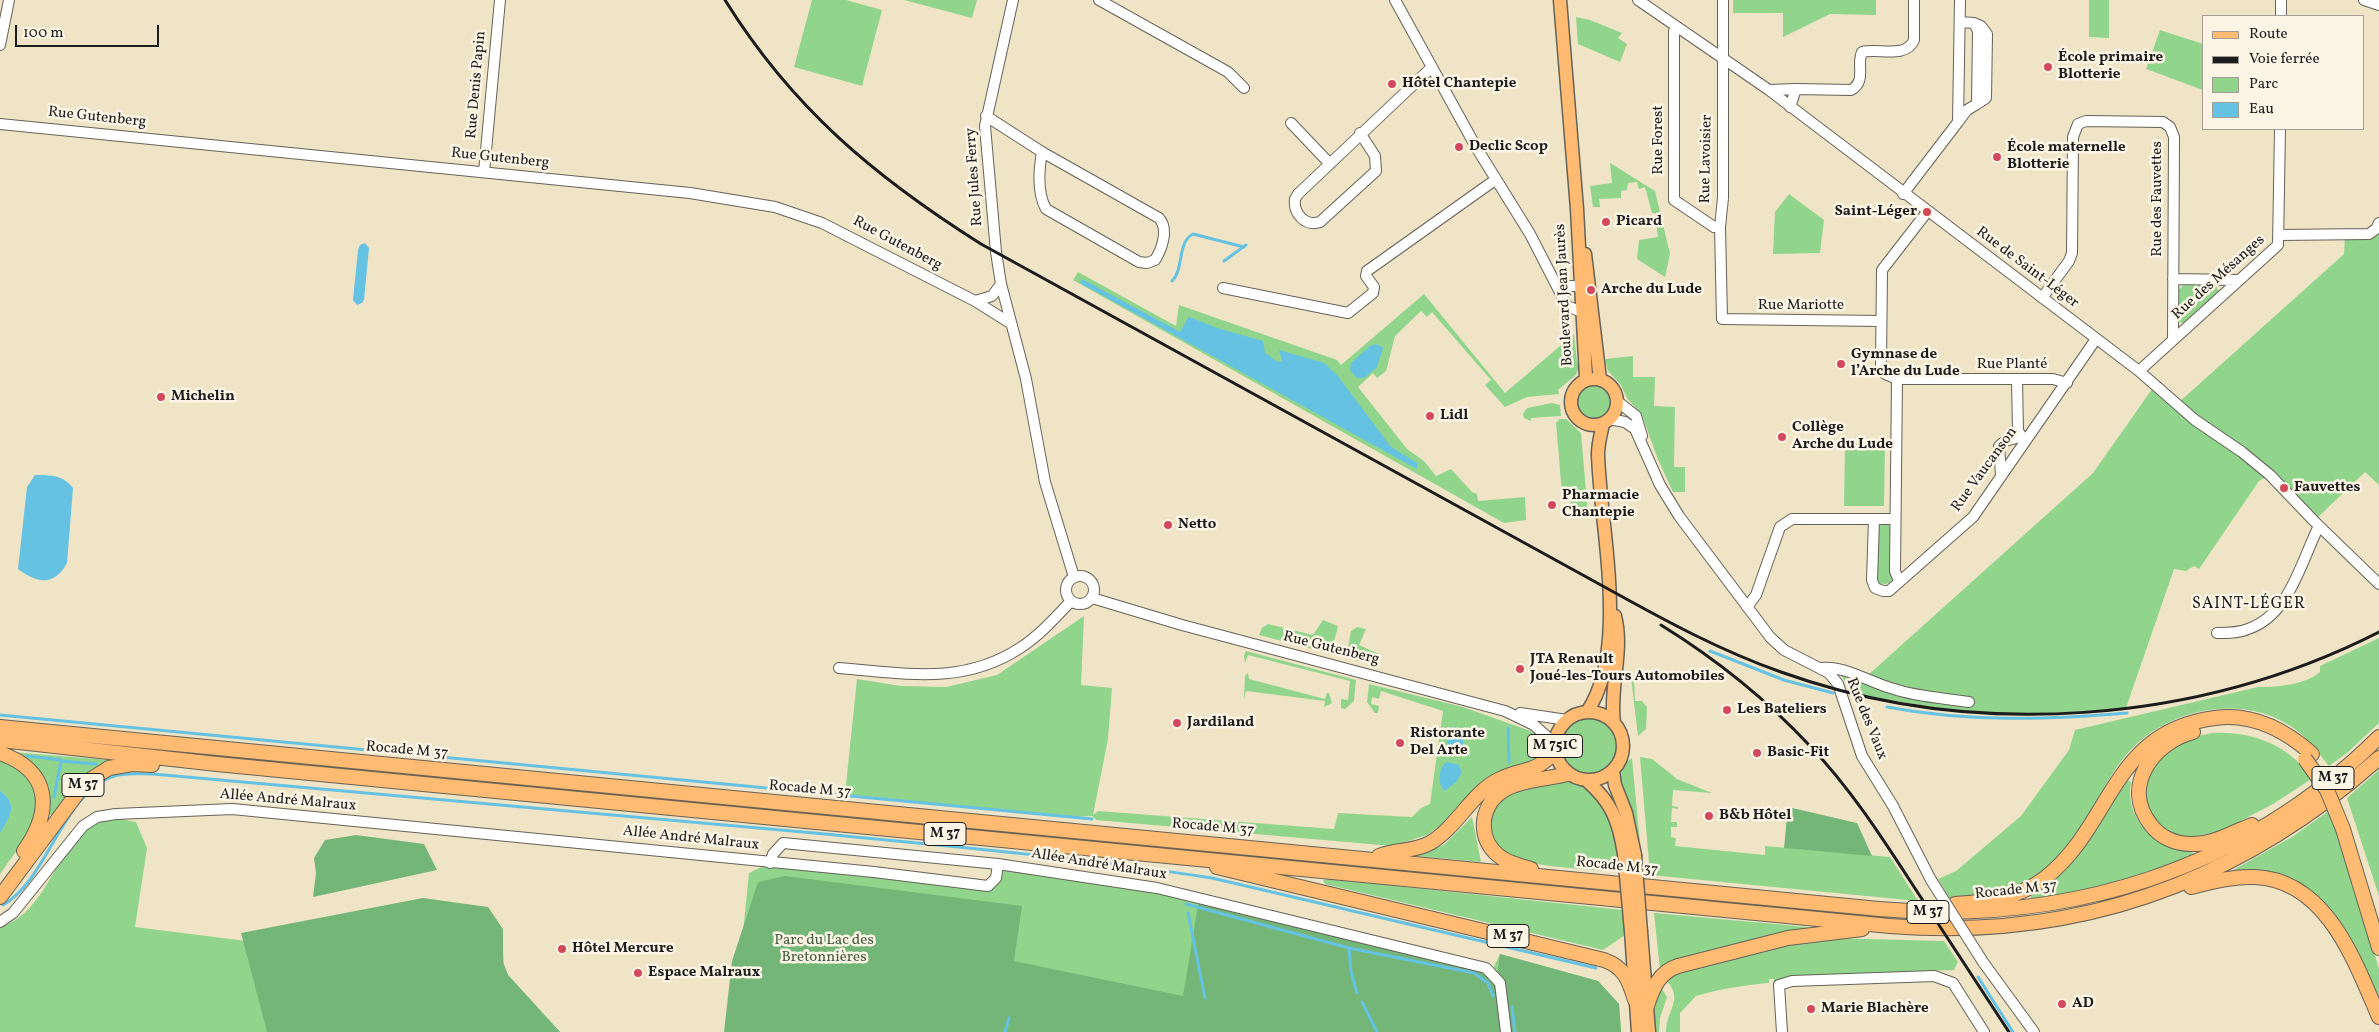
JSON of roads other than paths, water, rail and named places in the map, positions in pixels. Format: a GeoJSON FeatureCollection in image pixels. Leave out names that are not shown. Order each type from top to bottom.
{"type":"FeatureCollection","features":[{"type":"Feature","properties":{"kind":"highway"},"geometry":{"type":"LineString","coordinates":[[1879,909],[1991,901],[2016,894],[2044,879],[2072,851],[2115,783],[2138,754],[2151,742],[2183,725],[2220,717],[2258,721],[2290,736],[2308,756],[2347,826],[2379,920]]}},
{"type":"Feature","properties":{"kind":"highway","name":"Rocade M 37"},"geometry":{"type":"LineString","coordinates":[[0,727],[1935,913],[1992,912],[2039,907],[2095,896],[2184,867],[2236,842],[2284,814],[2342,770],[2379,737]]}},
{"type":"Feature","properties":{"kind":"highway"},"geometry":{"type":"LineString","coordinates":[[2284,814],[2213,840],[2191,844],[2180,843],[2166,838],[2154,830],[2145,818],[2140,806],[2138,792],[2140,780],[2150,760],[2158,751],[2172,740],[2203,729],[2238,727],[2255,730],[2285,743],[2308,756]]}},
{"type":"Feature","properties":{"kind":"highway","name":"Rocade M 37"},"geometry":{"type":"LineString","coordinates":[[0,740],[217,764],[1890,926],[1963,928],[2032,923],[2098,911],[2154,894],[2208,873],[2276,837],[2322,806],[2379,758]]}},
{"type":"Feature","properties":{"kind":"highway","name":"M 37"},"geometry":{"type":"LineString","coordinates":[[1371,860],[1430,843],[1448,830],[1484,791],[1497,781],[1541,766],[1555,748]]}},
{"type":"Feature","properties":{"kind":"highway","name":"M 37"},"geometry":{"type":"LineString","coordinates":[[0,752],[27,766],[39,783],[44,801],[42,817],[36,832],[0,884]]}},
{"type":"Feature","properties":{"kind":"highway","name":"M 37"},"geometry":{"type":"LineString","coordinates":[[0,897],[78,791],[99,773],[132,764],[217,764]]}},
{"type":"Feature","properties":{"kind":"highway","name":"M 37"},"geometry":{"type":"LineString","coordinates":[[1555,877],[1523,867],[1499,856],[1486,840],[1484,819],[1492,800],[1511,787],[1568,774]]}},
{"type":"Feature","properties":{"kind":"highway"},"geometry":{"type":"LineString","coordinates":[[2347,826],[2379,948]]}},
{"type":"Feature","properties":{"kind":"highway","name":"M 37"},"geometry":{"type":"LineString","coordinates":[[1167,856],[1604,960],[1613,963],[1625,973],[1641,1003],[1658,980],[1666,972],[1678,966],[1788,938],[1890,926]]}},
{"type":"Feature","properties":{"kind":"highway"},"geometry":{"type":"LineString","coordinates":[[2154,894],[2244,877],[2271,879],[2295,889],[2319,908],[2335,926],[2351,955],[2379,1017]]}},
{"type":"Feature","properties":{"kind":"main road","name":"Boulevard Jean Jaurès"},"geometry":{"type":"LineString","coordinates":[[1561,1],[1576,209],[1600,379]]}},
{"type":"Feature","properties":{"kind":"main road","name":"Boulevard Jean Jaurès"},"geometry":{"type":"LineString","coordinates":[[1586,290],[1582,312],[1586,378]]}},
{"type":"Feature","properties":{"kind":"main road"},"geometry":{"type":"LineString","coordinates":[[1586,378],[1600,379],[1612,387],[1617,401],[1614,414],[1606,422],[1595,426],[1577,418],[1571,406],[1572,392],[1586,378]]}},
{"type":"Feature","properties":{"kind":"main road"},"geometry":{"type":"LineString","coordinates":[[1598,452],[1606,422]]}},
{"type":"Feature","properties":{"kind":"main road"},"geometry":{"type":"LineString","coordinates":[[1587,424],[1598,452],[1610,596],[1616,623],[1618,649],[1613,704],[1614,723]]}},
{"type":"Feature","properties":{"kind":"main road"},"geometry":{"type":"LineString","coordinates":[[1586,780],[1596,780],[1612,771],[1619,762],[1623,747],[1620,732],[1614,723],[1606,716],[1587,712],[1600,688],[1606,663],[1610,596]]}},
{"type":"Feature","properties":{"kind":"main road","name":"M 751C"},"geometry":{"type":"LineString","coordinates":[[1587,712],[1567,720],[1559,729],[1555,748],[1558,760],[1568,774],[1586,780],[1602,794],[1614,815],[1629,855]]}},
{"type":"Feature","properties":{"kind":"main road","name":"M 751C"},"geometry":{"type":"LineString","coordinates":[[1612,771],[1615,785],[1626,813],[1641,1003],[1638,1032]]}},
{"type":"Feature","properties":{"kind":"main road","name":"M 751C"},"geometry":{"type":"LineString","coordinates":[[1641,1003],[1649,1032]]}},
{"type":"Feature","properties":{"kind":"street"},"geometry":{"type":"LineString","coordinates":[[0,45],[10,0]]}},
{"type":"Feature","properties":{"kind":"street","name":"Rue Denis Papin"},"geometry":{"type":"LineString","coordinates":[[484,172],[500,0]]}},
{"type":"Feature","properties":{"kind":"street","name":"Rue Jules Ferry"},"geometry":{"type":"LineString","coordinates":[[1010,323],[1001,284],[986,146],[986,116],[1013,0]]}},
{"type":"Feature","properties":{"kind":"street"},"geometry":{"type":"LineString","coordinates":[[1099,0],[1228,72],[1244,88]]}},
{"type":"Feature","properties":{"kind":"street"},"geometry":{"type":"LineString","coordinates":[[1395,0],[1495,180],[1530,234],[1567,306],[1582,312]]}},
{"type":"Feature","properties":{"kind":"street","name":"Rue de Saint-Léger"},"geometry":{"type":"LineString","coordinates":[[1638,0],[1769,90],[1903,194],[2139,371],[2195,420],[2270,474],[2319,526],[2379,584]]}},
{"type":"Feature","properties":{"kind":"street","name":"Rue Lavoisier"},"geometry":{"type":"LineString","coordinates":[[1722,319],[1720,227],[1723,198],[1723,0]]}},
{"type":"Feature","properties":{"kind":"street"},"geometry":{"type":"LineString","coordinates":[[1769,90],[1851,90],[1856,87],[1860,81],[1862,52],[1905,50],[1912,46],[1914,40],[1914,0]]}},
{"type":"Feature","properties":{"kind":"street"},"geometry":{"type":"LineString","coordinates":[[1958,122],[1960,0]]}},
{"type":"Feature","properties":{"kind":"street"},"geometry":{"type":"LineString","coordinates":[[2281,0],[2281,15]]}},
{"type":"Feature","properties":{"kind":"street"},"geometry":{"type":"LineString","coordinates":[[2364,0],[2379,5]]}},
{"type":"Feature","properties":{"kind":"street"},"geometry":{"type":"LineString","coordinates":[[1903,194],[1967,110],[1986,98],[1987,34],[1981,26],[1974,23],[1960,22]]}},
{"type":"Feature","properties":{"kind":"street","name":"Rue Forest"},"geometry":{"type":"LineString","coordinates":[[1677,27],[1674,31],[1674,200],[1714,227],[1720,227]]}},
{"type":"Feature","properties":{"kind":"street"},"geometry":{"type":"LineString","coordinates":[[1360,133],[1375,156],[1376,171],[1320,222],[1311,224],[1299,216],[1295,209],[1294,199],[1360,133],[1432,67]]}},
{"type":"Feature","properties":{"kind":"street"},"geometry":{"type":"LineString","coordinates":[[1790,106],[1796,89]]}},
{"type":"Feature","properties":{"kind":"street"},"geometry":{"type":"LineString","coordinates":[[986,116],[1042,152],[1159,218],[1163,222],[1165,232],[1155,260],[1147,264],[1139,262],[1046,209],[1042,200],[1040,176],[1042,152]]}},
{"type":"Feature","properties":{"kind":"street","name":"Rue des Fauvettes"},"geometry":{"type":"LineString","coordinates":[[2042,298],[2071,257],[2073,137],[2078,124],[2086,121],[2157,121],[2170,127],[2174,136],[2173,340]]}},
{"type":"Feature","properties":{"kind":"street"},"geometry":{"type":"LineString","coordinates":[[1291,123],[1330,164]]}},
{"type":"Feature","properties":{"kind":"street","name":"Rue Gutenberg"},"geometry":{"type":"LineString","coordinates":[[0,124],[690,193],[775,207],[822,223],[975,301],[1010,323]]}},
{"type":"Feature","properties":{"kind":"street","name":"Rue des Mésanges"},"geometry":{"type":"LineString","coordinates":[[2139,371],[2278,245],[2280,130]]}},
{"type":"Feature","properties":{"kind":"street"},"geometry":{"type":"LineString","coordinates":[[1223,288],[1348,313],[1373,293],[1374,287],[1366,276],[1367,271],[1495,180]]}},
{"type":"Feature","properties":{"kind":"street"},"geometry":{"type":"LineString","coordinates":[[1899,581],[1895,571],[1897,379],[1889,378],[1882,369],[1882,270],[1927,212]]}},
{"type":"Feature","properties":{"kind":"street"},"geometry":{"type":"LineString","coordinates":[[2279,234],[2369,234],[2376,229],[2379,223]]}},
{"type":"Feature","properties":{"kind":"street"},"geometry":{"type":"LineString","coordinates":[[2173,279],[2239,280]]}},
{"type":"Feature","properties":{"kind":"street"},"geometry":{"type":"LineString","coordinates":[[975,301],[992,296],[1001,284]]}},
{"type":"Feature","properties":{"kind":"street"},"geometry":{"type":"LineString","coordinates":[[1558,286],[1586,290]]}},
{"type":"Feature","properties":{"kind":"street","name":"Rue Mariotte"},"geometry":{"type":"LineString","coordinates":[[1722,319],[1881,321]]}},
{"type":"Feature","properties":{"kind":"street"},"geometry":{"type":"LineString","coordinates":[[1010,323],[1026,379],[1044,482],[1074,577]]}},
{"type":"Feature","properties":{"kind":"street","name":"Rue Vaucanson"},"geometry":{"type":"LineString","coordinates":[[1874,520],[1872,580],[1875,588],[1889,591],[1973,516],[2001,476],[2022,439],[2066,383],[2096,338]]}},
{"type":"Feature","properties":{"kind":"street","name":"Rue Planté"},"geometry":{"type":"LineString","coordinates":[[1897,379],[2053,379],[2066,383]]}},
{"type":"Feature","properties":{"kind":"street"},"geometry":{"type":"LineString","coordinates":[[2001,476],[1999,446],[2005,441],[2022,439],[2016,422],[2017,380]]}},
{"type":"Feature","properties":{"kind":"street","name":"Rue des Vaux"},"geometry":{"type":"LineString","coordinates":[[1617,401],[1636,416],[1644,444],[1669,501],[1747,608],[1777,645],[1821,668],[1834,678],[1842,690],[1862,756],[1893,806],[1931,880],[1983,962],[2034,1032]]}},
{"type":"Feature","properties":{"kind":"street","name":"Rue des Vaux"},"geometry":{"type":"LineString","coordinates":[[1606,422],[1625,422],[1632,426],[1644,444]]}},
{"type":"Feature","properties":{"kind":"street"},"geometry":{"type":"LineString","coordinates":[[1747,608],[1756,595],[1780,527],[1785,522],[1792,519],[1895,519]]}},
{"type":"Feature","properties":{"kind":"street"},"geometry":{"type":"LineString","coordinates":[[2218,633],[2249,629],[2267,619],[2276,610],[2293,583],[2319,526]]}},
{"type":"Feature","properties":{"kind":"street"},"geometry":{"type":"LineString","coordinates":[[1083,576],[1090,581],[1094,589],[1092,598],[1082,604],[1071,601],[1066,588],[1074,577],[1083,576]]}},
{"type":"Feature","properties":{"kind":"street","name":"Rue Gutenberg"},"geometry":{"type":"LineString","coordinates":[[1092,598],[1182,625],[1505,710],[1534,725],[1555,748]]}},
{"type":"Feature","properties":{"kind":"street"},"geometry":{"type":"LineString","coordinates":[[839,668],[933,676],[964,672],[996,662],[1022,647],[1071,601]]}},
{"type":"Feature","properties":{"kind":"street"},"geometry":{"type":"LineString","coordinates":[[1821,668],[1834,667],[1895,690],[1970,702]]}},
{"type":"Feature","properties":{"kind":"street"},"geometry":{"type":"LineString","coordinates":[[1505,710],[1567,720]]}},
{"type":"Feature","properties":{"kind":"street","name":"Allée André Malraux"},"geometry":{"type":"LineString","coordinates":[[0,922],[13,913],[82,826],[97,817],[116,814],[232,809],[770,862],[773,854],[783,843],[998,864],[1157,888],[1319,929],[1477,964],[1492,972],[1500,983],[1506,1032]]}},
{"type":"Feature","properties":{"kind":"street"},"geometry":{"type":"LineString","coordinates":[[770,862],[988,886],[996,878],[998,864]]}},
{"type":"Feature","properties":{"kind":"street"},"geometry":{"type":"LineString","coordinates":[[1782,1032],[1779,985],[1792,981],[1934,976],[1953,983],[1984,1032]]}},
{"type":"Feature","properties":{"kind":"water"},"geometry":{"type":"Polygon","coordinates":[[[365,243],[369,248],[364,300],[357,305],[353,300],[358,250],[360,245],[365,243]]]}},
{"type":"Feature","properties":{"kind":"water"},"geometry":{"type":"Polygon","coordinates":[[[1082,279],[1180,332],[1190,317],[1217,328],[1263,341],[1265,353],[1278,362],[1282,361],[1279,350],[1324,363],[1337,375],[1391,447],[1417,463],[1417,469],[1080,283],[1082,279]]]}},
{"type":"Feature","properties":{"kind":"water"},"geometry":{"type":"Polygon","coordinates":[[[1376,344],[1383,348],[1377,367],[1364,378],[1357,378],[1350,370],[1351,363],[1370,346],[1376,344]]]}},
{"type":"Feature","properties":{"kind":"water"},"geometry":{"type":"Polygon","coordinates":[[[35,475],[61,478],[73,488],[67,563],[57,576],[45,580],[38,580],[18,569],[27,487],[35,475]]]}},
{"type":"Feature","properties":{"kind":"water"},"geometry":{"type":"Polygon","coordinates":[[[1451,727],[1456,728],[1462,738],[1463,752],[1461,755],[1452,756],[1450,753],[1448,738],[1451,727]]]}},
{"type":"Feature","properties":{"kind":"water"},"geometry":{"type":"Polygon","coordinates":[[[1447,762],[1459,765],[1462,773],[1456,782],[1445,791],[1441,785],[1440,772],[1447,762]]]}},
{"type":"Feature","properties":{"kind":"water"},"geometry":{"type":"Polygon","coordinates":[[[0,791],[9,801],[11,811],[0,833],[0,791]]]}},
{"type":"Feature","properties":{"kind":"waterway"},"geometry":{"type":"LineString","coordinates":[[1172,281],[1178,270],[1182,249],[1188,238],[1193,234],[1244,247]]}},
{"type":"Feature","properties":{"kind":"waterway"},"geometry":{"type":"LineString","coordinates":[[1224,261],[1246,245]]}},
{"type":"Feature","properties":{"kind":"waterway"},"geometry":{"type":"LineString","coordinates":[[1710,651],[1784,680],[1833,693]]}},
{"type":"Feature","properties":{"kind":"waterway"},"geometry":{"type":"LineString","coordinates":[[1887,707],[1947,715],[2007,718],[2127,713]]}},
{"type":"Feature","properties":{"kind":"waterway"},"geometry":{"type":"LineString","coordinates":[[0,715],[1092,819]]}},
{"type":"Feature","properties":{"kind":"waterway"},"geometry":{"type":"LineString","coordinates":[[1508,728],[1509,762]]}},
{"type":"Feature","properties":{"kind":"waterway"},"geometry":{"type":"LineString","coordinates":[[27,756],[61,760]]}},
{"type":"Feature","properties":{"kind":"waterway"},"geometry":{"type":"LineString","coordinates":[[54,797],[61,761],[96,764]]}},
{"type":"Feature","properties":{"kind":"waterway"},"geometry":{"type":"LineString","coordinates":[[3,905],[19,893],[32,877],[67,819],[80,801],[94,787],[116,775],[153,774],[559,809],[905,842],[1161,871],[1212,878],[1596,968]]}},
{"type":"Feature","properties":{"kind":"waterway"},"geometry":{"type":"LineString","coordinates":[[1186,904],[1349,948],[1351,972],[1357,993]]}},
{"type":"Feature","properties":{"kind":"waterway"},"geometry":{"type":"LineString","coordinates":[[1188,913],[1205,998]]}},
{"type":"Feature","properties":{"kind":"waterway"},"geometry":{"type":"LineString","coordinates":[[1349,948],[1474,973],[1488,983],[1493,996]]}},
{"type":"Feature","properties":{"kind":"waterway"},"geometry":{"type":"LineString","coordinates":[[1978,977],[2013,1032]]}},
{"type":"Feature","properties":{"kind":"waterway"},"geometry":{"type":"LineString","coordinates":[[1362,1002],[1377,1032]]}},
{"type":"Feature","properties":{"kind":"waterway"},"geometry":{"type":"LineString","coordinates":[[1512,1007],[1515,1032]]}},
{"type":"Feature","properties":{"kind":"waterway"},"geometry":{"type":"LineString","coordinates":[[1005,1032],[1009,1018]]}},
{"type":"Feature","properties":{"kind":"railway"},"geometry":{"type":"LineString","coordinates":[[725,0],[751,39],[807,107],[871,166],[942,219],[981,244],[1652,613],[1694,635],[1759,664],[1854,694],[1930,708],[2007,714],[2084,712],[2161,703],[2236,687],[2309,663],[2379,632]]}},
{"type":"Feature","properties":{"kind":"railway"},"geometry":{"type":"LineString","coordinates":[[1661,625],[1721,666],[1758,696],[1826,763],[1882,838],[2009,1032]]}},
{"type":"Feature","properties":{"kind":"place","name":"École primaire Blotterie"},"geometry":{"type":"Point","coordinates":[2048,67]}},
{"type":"Feature","properties":{"kind":"place","name":"Hôtel Chantepie"},"geometry":{"type":"Point","coordinates":[1392,84]}},
{"type":"Feature","properties":{"kind":"place","name":"Declic Scop"},"geometry":{"type":"Point","coordinates":[1459,147]}},
{"type":"Feature","properties":{"kind":"place","name":"École maternelle Blotterie"},"geometry":{"type":"Point","coordinates":[1997,157]}},
{"type":"Feature","properties":{"kind":"place","name":"Saint-Léger"},"geometry":{"type":"Point","coordinates":[1927,212]}},
{"type":"Feature","properties":{"kind":"place","name":"Picard"},"geometry":{"type":"Point","coordinates":[1606,222]}},
{"type":"Feature","properties":{"kind":"place","name":"Arche du Lude"},"geometry":{"type":"Point","coordinates":[1591,290]}},
{"type":"Feature","properties":{"kind":"place","name":"Gymnase de l’Arche du Lude"},"geometry":{"type":"Point","coordinates":[1841,364]}},
{"type":"Feature","properties":{"kind":"place","name":"Michelin"},"geometry":{"type":"Point","coordinates":[161,397]}},
{"type":"Feature","properties":{"kind":"place","name":"Lidl"},"geometry":{"type":"Point","coordinates":[1430,416]}},
{"type":"Feature","properties":{"kind":"place","name":"Collège Arche du Lude"},"geometry":{"type":"Point","coordinates":[1782,437]}},
{"type":"Feature","properties":{"kind":"place","name":"Fauvettes"},"geometry":{"type":"Point","coordinates":[2284,488]}},
{"type":"Feature","properties":{"kind":"place","name":"Pharmacie Chantepie"},"geometry":{"type":"Point","coordinates":[1552,505]}},
{"type":"Feature","properties":{"kind":"place","name":"Netto"},"geometry":{"type":"Point","coordinates":[1168,525]}},
{"type":"Feature","properties":{"kind":"place","name":"JTA Renault Joué-les-Tours Automobiles"},"geometry":{"type":"Point","coordinates":[1520,669]}},
{"type":"Feature","properties":{"kind":"place","name":"Les Bateliers"},"geometry":{"type":"Point","coordinates":[1727,710]}},
{"type":"Feature","properties":{"kind":"place","name":"Jardiland"},"geometry":{"type":"Point","coordinates":[1177,723]}},
{"type":"Feature","properties":{"kind":"place","name":"Ristorante Del Arte"},"geometry":{"type":"Point","coordinates":[1400,743]}},
{"type":"Feature","properties":{"kind":"place","name":"Basic-Fit"},"geometry":{"type":"Point","coordinates":[1757,753]}},
{"type":"Feature","properties":{"kind":"place","name":"B&b Hôtel"},"geometry":{"type":"Point","coordinates":[1709,816]}},
{"type":"Feature","properties":{"kind":"place","name":"Hôtel Mercure"},"geometry":{"type":"Point","coordinates":[562,949]}},
{"type":"Feature","properties":{"kind":"place","name":"Espace Malraux"},"geometry":{"type":"Point","coordinates":[638,973]}},
{"type":"Feature","properties":{"kind":"place","name":"AD"},"geometry":{"type":"Point","coordinates":[2062,1004]}},
{"type":"Feature","properties":{"kind":"place","name":"Marie Blachère"},"geometry":{"type":"Point","coordinates":[1811,1009]}},
{"type":"Feature","properties":{"kind":"district","name":"SAINT-LÉGER"},"geometry":{"type":"Point","coordinates":[2249,605]}},
{"type":"Feature","properties":{"kind":"park label","name":"Parc du Lac des Bretonnières"},"geometry":{"type":"Point","coordinates":[824,950]}}]}
